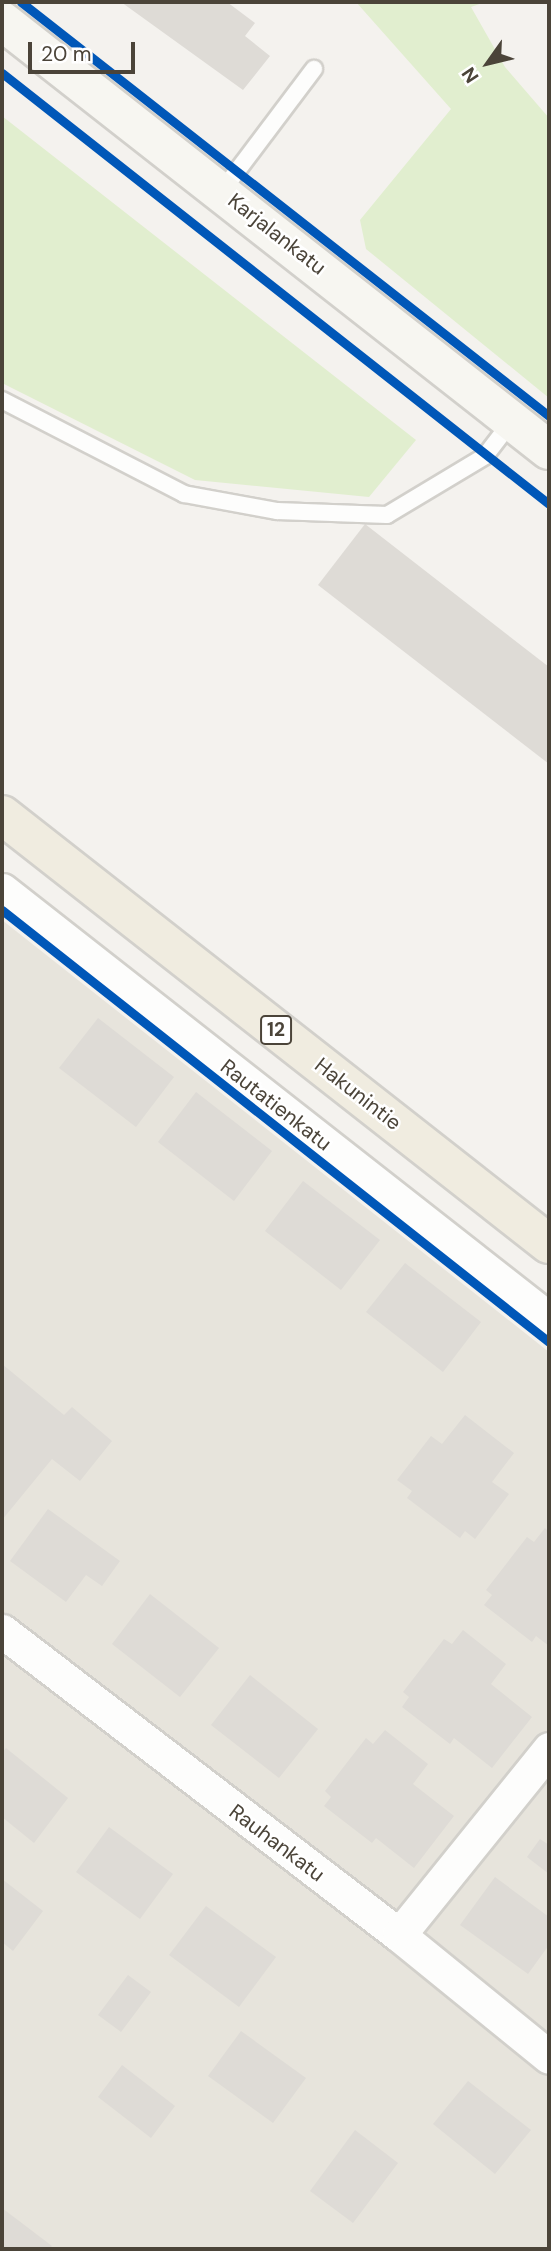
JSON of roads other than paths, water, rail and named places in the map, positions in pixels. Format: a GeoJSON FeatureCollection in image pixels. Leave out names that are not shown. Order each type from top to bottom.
{"type":"FeatureCollection","features":[{"type":"Feature","properties":{"kind":"highway","name":"Hakunintie"},"geometry":{"type":"LineString","coordinates":[[2,815],[549,1244]]}},
{"type":"Feature","properties":{"kind":"main road","name":"Karjalankatu"},"geometry":{"type":"LineString","coordinates":[[2,21],[549,450]]}},
{"type":"Feature","properties":{"kind":"street","name":"Rautatienkatu"},"geometry":{"type":"LineString","coordinates":[[2,890],[549,1319]]}},
{"type":"Feature","properties":{"kind":"street","name":"Rauhankatu"},"geometry":{"type":"LineString","coordinates":[[2,1631],[399,1935],[549,2057]]}},
{"type":"Feature","properties":{"kind":"street"},"geometry":{"type":"LineString","coordinates":[[399,1935],[549,1749]]}},
{"type":"Feature","properties":{"kind":"lane"},"geometry":{"type":"LineString","coordinates":[[222,191],[314,69]]}},
{"type":"Feature","properties":{"kind":"lane"},"geometry":{"type":"LineString","coordinates":[[2,400],[184,494],[277,511],[387,515],[485,456],[512,421]]}}]}
